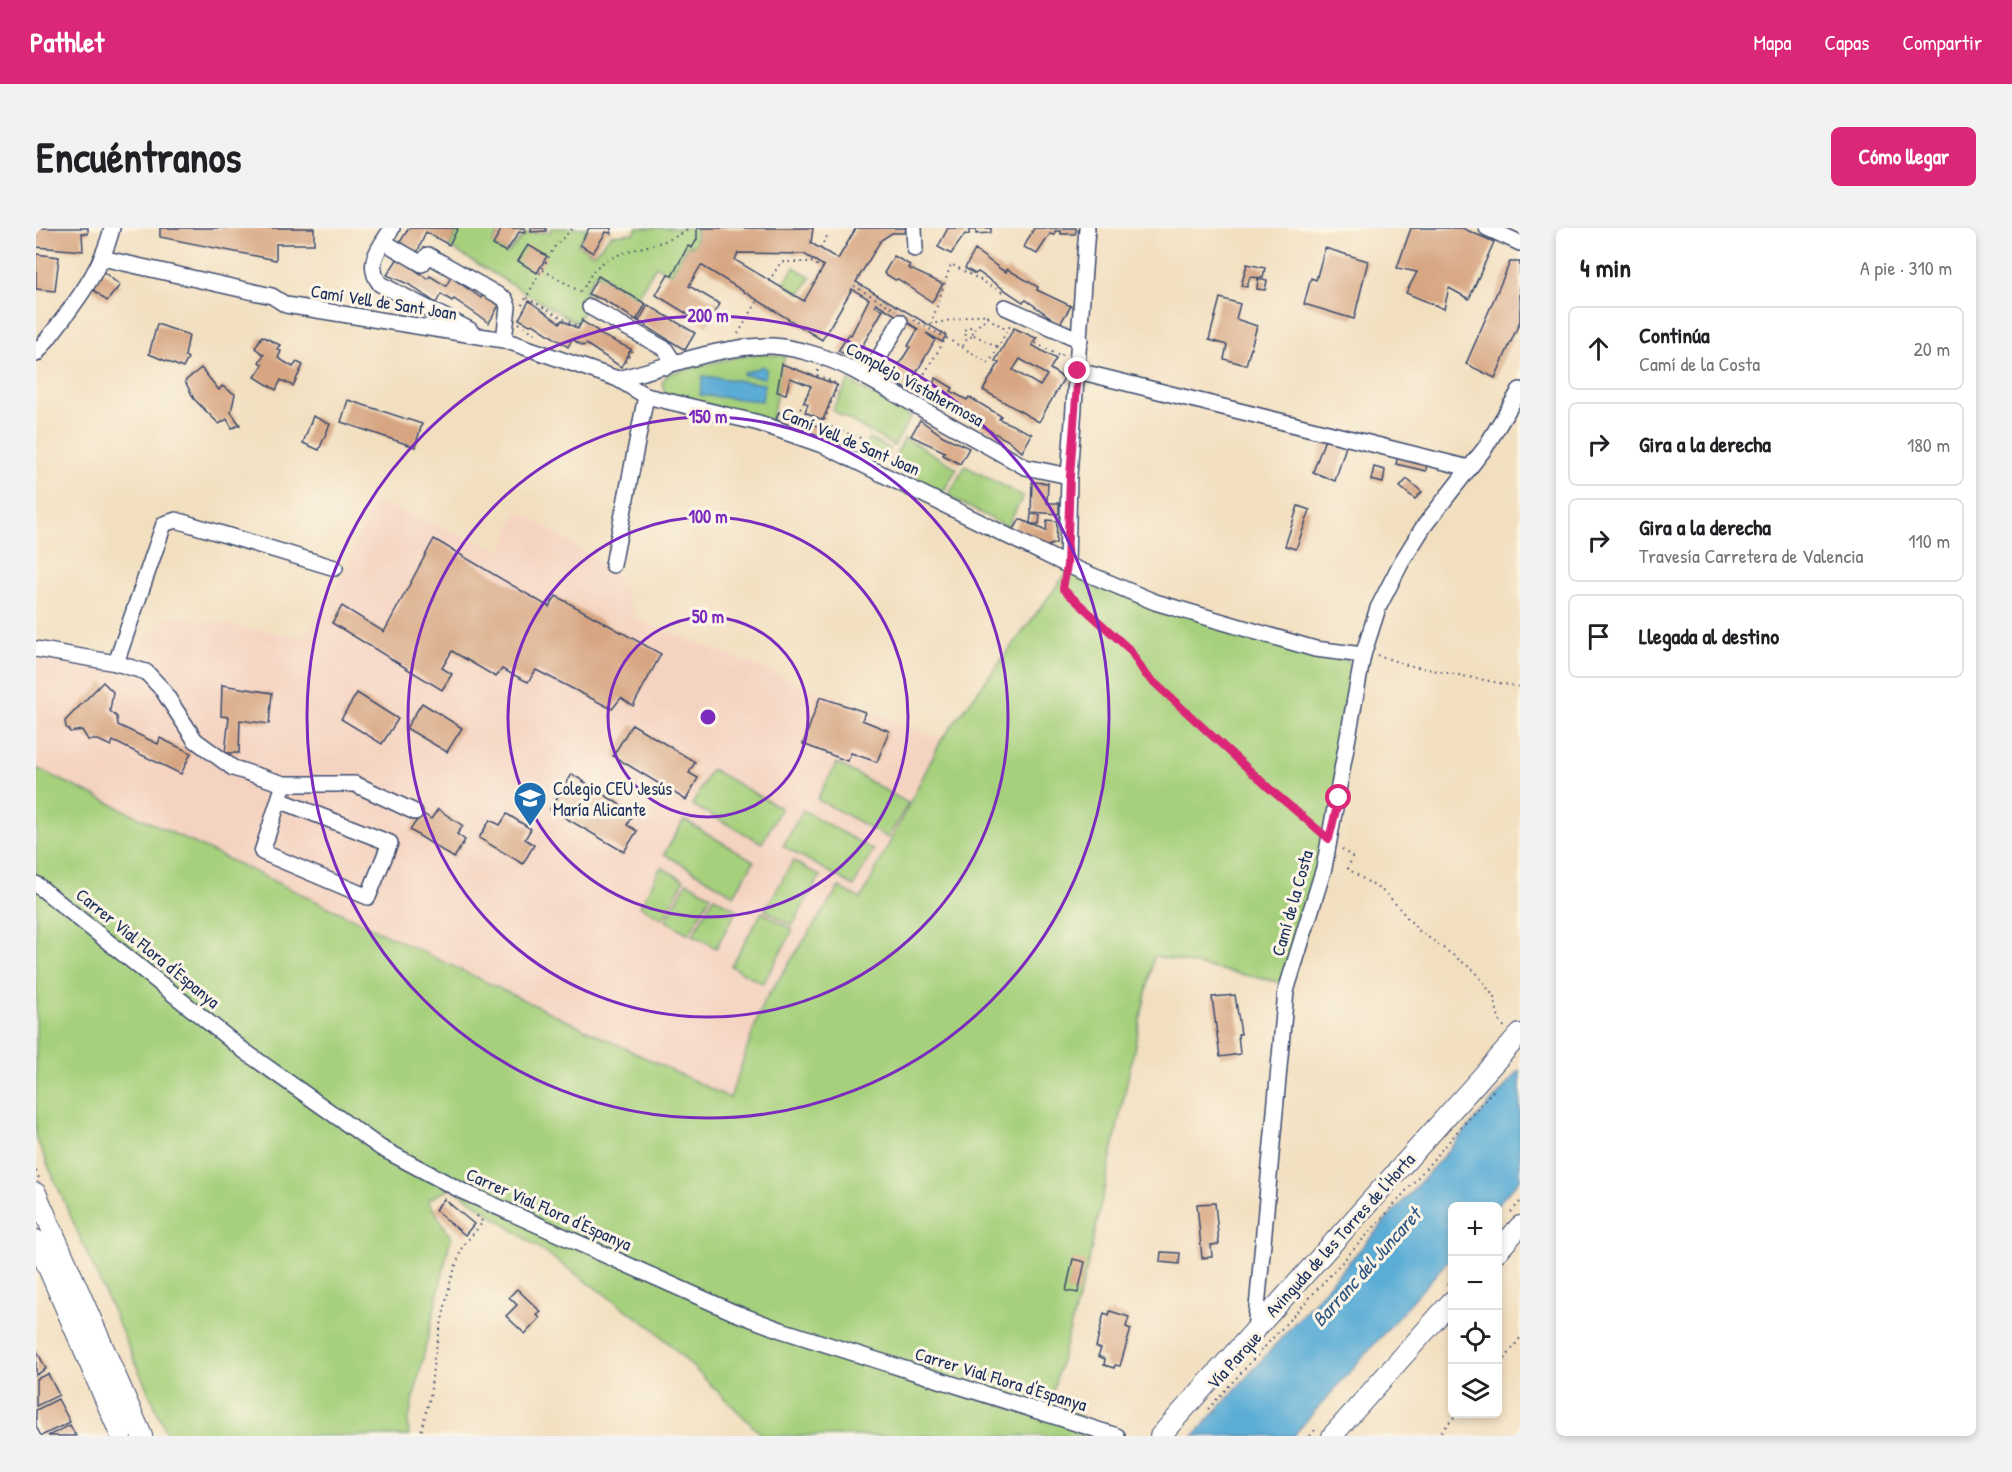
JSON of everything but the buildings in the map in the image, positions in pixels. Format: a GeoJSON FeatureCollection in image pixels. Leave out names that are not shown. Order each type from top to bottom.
{"type":"FeatureCollection","features":[{"type":"Feature","properties":{"kind":"main road","name":"Avinguda de les Torres de l'Horta"},"geometry":{"type":"LineString","coordinates":[[1160,1436],[1518,1037]]}},
{"type":"Feature","properties":{"kind":"main road"},"geometry":{"type":"LineString","coordinates":[[36,1193],[142,1436]]}},
{"type":"Feature","properties":{"kind":"main road"},"geometry":{"type":"LineString","coordinates":[[1502,1246],[1520,1226]]}},
{"type":"Feature","properties":{"kind":"main road"},"geometry":{"type":"LineString","coordinates":[[36,1240],[121,1436]]}},
{"type":"Feature","properties":{"kind":"main road"},"geometry":{"type":"LineString","coordinates":[[1332,1436],[1448,1306]]}},
{"type":"Feature","properties":{"kind":"street"},"geometry":{"type":"LineString","coordinates":[[36,354],[66,314],[102,258],[112,228]]}},
{"type":"Feature","properties":{"kind":"street"},"geometry":{"type":"LineString","coordinates":[[392,228],[372,261],[375,277],[439,324]]}},
{"type":"Feature","properties":{"kind":"street"},"geometry":{"type":"LineString","coordinates":[[914,228],[915,249]]}},
{"type":"Feature","properties":{"kind":"street"},"geometry":{"type":"LineString","coordinates":[[1067,565],[1070,476],[1078,371],[1075,339],[1087,228]]}},
{"type":"Feature","properties":{"kind":"street"},"geometry":{"type":"LineString","coordinates":[[1487,228],[1520,243]]}},
{"type":"Feature","properties":{"kind":"street"},"geometry":{"type":"LineString","coordinates":[[384,242],[422,264],[428,255],[504,299],[513,313],[504,340]]}},
{"type":"Feature","properties":{"kind":"street","name":"Camí Vell de Sant Joan"},"geometry":{"type":"LineString","coordinates":[[102,258],[272,296],[286,306],[439,324],[504,340],[618,379],[646,396],[759,423],[825,446],[1067,565],[1155,602],[1314,648],[1363,656]]}},
{"type":"Feature","properties":{"kind":"street"},"geometry":{"type":"LineString","coordinates":[[1008,302],[1075,339]]}},
{"type":"Feature","properties":{"kind":"street"},"geometry":{"type":"LineString","coordinates":[[590,307],[669,353],[670,363],[666,367]]}},
{"type":"Feature","properties":{"kind":"street"},"geometry":{"type":"LineString","coordinates":[[867,378],[900,322]]}},
{"type":"Feature","properties":{"kind":"street","name":"Complejo Vistahermosa"},"geometry":{"type":"LineString","coordinates":[[618,379],[731,350],[772,346],[830,360],[867,378],[1025,467],[1070,476]]}},
{"type":"Feature","properties":{"kind":"street"},"geometry":{"type":"LineString","coordinates":[[1078,371],[1469,468]]}},
{"type":"Feature","properties":{"kind":"street","name":"Camí de la Costa"},"geometry":{"type":"LineString","coordinates":[[1256,1330],[1286,991],[1324,868],[1339,798],[1363,656],[1378,608],[1401,563],[1424,526],[1500,425],[1520,390]]}},
{"type":"Feature","properties":{"kind":"street"},"geometry":{"type":"LineString","coordinates":[[614,565],[646,396]]}},
{"type":"Feature","properties":{"kind":"street"},"geometry":{"type":"LineString","coordinates":[[116,663],[164,524],[176,520],[335,568]]}},
{"type":"Feature","properties":{"kind":"street"},"geometry":{"type":"LineString","coordinates":[[36,649],[116,663],[146,672],[162,689],[195,740],[233,768],[285,784],[355,784],[415,812]]}},
{"type":"Feature","properties":{"kind":"street"},"geometry":{"type":"LineString","coordinates":[[279,800],[390,843],[368,897],[262,852],[279,800],[285,784]]}},
{"type":"Feature","properties":{"kind":"street","name":"Carrer Vial Flora d'Espanya"},"geometry":{"type":"LineString","coordinates":[[36,884],[251,1056],[361,1135],[422,1172],[686,1293],[743,1316],[1117,1436]]}},
{"type":"Feature","properties":{"kind":"path"},"geometry":{"type":"LineString","coordinates":[[513,313],[527,298],[555,246],[573,228]]}},
{"type":"Feature","properties":{"kind":"path"},"geometry":{"type":"LineString","coordinates":[[581,292],[596,268],[619,256],[677,238],[690,228]]}},
{"type":"Feature","properties":{"kind":"path"},"geometry":{"type":"LineString","coordinates":[[820,248],[829,233]]}},
{"type":"Feature","properties":{"kind":"path"},"geometry":{"type":"LineString","coordinates":[[770,281],[781,262],[812,260],[823,268]]}},
{"type":"Feature","properties":{"kind":"path"},"geometry":{"type":"LineString","coordinates":[[1007,330],[982,314],[931,324],[951,264],[1008,302]]}},
{"type":"Feature","properties":{"kind":"path"},"geometry":{"type":"LineString","coordinates":[[527,298],[578,327],[590,307]]}},
{"type":"Feature","properties":{"kind":"path"},"geometry":{"type":"LineString","coordinates":[[513,313],[527,298]]}},
{"type":"Feature","properties":{"kind":"path"},"geometry":{"type":"LineString","coordinates":[[736,339],[758,302]]}},
{"type":"Feature","properties":{"kind":"path"},"geometry":{"type":"LineString","coordinates":[[513,313],[547,341]]}},
{"type":"Feature","properties":{"kind":"path"},"geometry":{"type":"LineString","coordinates":[[973,329],[985,316]]}},
{"type":"Feature","properties":{"kind":"path"},"geometry":{"type":"LineString","coordinates":[[908,402],[946,338],[988,363],[1011,323],[1020,328]]}},
{"type":"Feature","properties":{"kind":"path"},"geometry":{"type":"LineString","coordinates":[[967,339],[964,330],[970,327],[973,329]]}},
{"type":"Feature","properties":{"kind":"path"},"geometry":{"type":"LineString","coordinates":[[973,329],[974,335]]}},
{"type":"Feature","properties":{"kind":"path"},"geometry":{"type":"LineString","coordinates":[[1029,333],[1038,338],[1036,343],[1061,357],[1075,339]]}},
{"type":"Feature","properties":{"kind":"path"},"geometry":{"type":"LineString","coordinates":[[962,347],[967,339],[974,335]]}},
{"type":"Feature","properties":{"kind":"path"},"geometry":{"type":"LineString","coordinates":[[974,335],[998,347]]}},
{"type":"Feature","properties":{"kind":"path"},"geometry":{"type":"LineString","coordinates":[[624,364],[641,336]]}},
{"type":"Feature","properties":{"kind":"path"},"geometry":{"type":"LineString","coordinates":[[817,375],[838,384],[823,424]]}},
{"type":"Feature","properties":{"kind":"path"},"geometry":{"type":"LineString","coordinates":[[811,386],[798,414],[863,439]]}},
{"type":"Feature","properties":{"kind":"path"},"geometry":{"type":"LineString","coordinates":[[1067,565],[1063,589],[1130,650],[1145,674],[1270,789],[1352,857],[1348,869],[1387,894],[1418,930],[1475,971],[1494,997],[1498,1019],[1518,1037]]}},
{"type":"Feature","properties":{"kind":"path"},"geometry":{"type":"LineString","coordinates":[[1363,656],[1382,655],[1407,665],[1520,687]]}},
{"type":"Feature","properties":{"kind":"path","name":"Vía Parque"},"geometry":{"type":"LineString","coordinates":[[1207,1410],[1386,1214],[1498,1086]]}},
{"type":"Feature","properties":{"kind":"path"},"geometry":{"type":"LineString","coordinates":[[420,1436],[430,1397],[434,1358],[450,1283],[462,1247],[483,1222],[470,1208]]}},
{"type":"Feature","properties":{"kind":"path"},"geometry":{"type":"LineString","coordinates":[[1501,1364],[1520,1338]]}},
{"type":"Feature","properties":{"kind":"path"},"geometry":{"type":"LineString","coordinates":[[1437,1436],[1453,1418]]}},
{"type":"Feature","properties":{"kind":"shaded area","name":"Colegio CEU Jesús María Alicante"},"geometry":{"type":"Polygon","coordinates":[[[374,501],[503,551],[518,510],[614,571],[636,619],[942,739],[861,900],[839,887],[763,1003],[730,1098],[36,768],[36,647],[120,663],[169,615],[304,638],[346,568],[374,501]]]}},
{"type":"Feature","properties":{"kind":"green space"},"geometry":{"type":"Polygon","coordinates":[[[459,228],[501,228],[492,244],[508,253],[525,234],[551,232],[551,228],[588,228],[578,245],[594,254],[611,235],[635,233],[636,228],[696,228],[696,240],[692,247],[688,245],[671,274],[656,266],[637,297],[596,273],[584,292],[592,297],[576,323],[449,247],[459,228]]]}},
{"type":"Feature","properties":{"kind":"green space"},"geometry":{"type":"Polygon","coordinates":[[[794,267],[811,277],[801,294],[784,283],[794,267]]]}},
{"type":"Feature","properties":{"kind":"green space"},"geometry":{"type":"Polygon","coordinates":[[[763,354],[785,356],[771,421],[665,393],[662,383],[668,374],[737,357],[763,354]]]}},
{"type":"Feature","properties":{"kind":"green space"},"geometry":{"type":"Polygon","coordinates":[[[849,381],[911,417],[894,446],[832,410],[849,381]]]}},
{"type":"Feature","properties":{"kind":"green space"},"geometry":{"type":"Polygon","coordinates":[[[869,438],[890,449],[883,461],[862,450],[869,438]]]}},
{"type":"Feature","properties":{"kind":"green space"},"geometry":{"type":"Polygon","coordinates":[[[905,438],[957,468],[942,494],[890,464],[905,438]]]}},
{"type":"Feature","properties":{"kind":"green space"},"geometry":{"type":"Polygon","coordinates":[[[965,466],[1023,496],[1007,527],[948,496],[965,466]]]}},
{"type":"Feature","properties":{"kind":"green space"},"geometry":{"type":"Polygon","coordinates":[[[1069,570],[1346,659],[1355,674],[1329,839],[1288,984],[1154,956],[1089,1260],[1050,1401],[1121,1436],[763,1436],[654,1329],[452,1187],[428,1200],[451,1237],[408,1423],[409,1436],[168,1436],[36,1138],[36,768],[730,1098],[763,1003],[839,887],[861,899],[942,739],[1069,570]]]}},
{"type":"Feature","properties":{"kind":"green space"},"geometry":{"type":"Polygon","coordinates":[[[837,763],[908,803],[888,838],[817,799],[837,763]]]}},
{"type":"Feature","properties":{"kind":"green space"},"geometry":{"type":"Polygon","coordinates":[[[711,769],[781,808],[762,843],[692,805],[711,769]]]}},
{"type":"Feature","properties":{"kind":"green space"},"geometry":{"type":"Polygon","coordinates":[[[803,810],[873,850],[854,886],[783,846],[803,810]]]}},
{"type":"Feature","properties":{"kind":"green space"},"geometry":{"type":"Polygon","coordinates":[[[684,820],[754,861],[734,895],[664,854],[684,820]]]}},
{"type":"Feature","properties":{"kind":"green space"},"geometry":{"type":"Polygon","coordinates":[[[793,861],[820,876],[792,926],[765,910],[793,861]]]}},
{"type":"Feature","properties":{"kind":"green space"},"geometry":{"type":"Polygon","coordinates":[[[661,867],[684,880],[663,919],[640,906],[661,867]]]}},
{"type":"Feature","properties":{"kind":"green space"},"geometry":{"type":"Polygon","coordinates":[[[687,882],[711,895],[689,934],[666,921],[687,882]]]}},
{"type":"Feature","properties":{"kind":"green space"},"geometry":{"type":"Polygon","coordinates":[[[714,897],[737,910],[716,948],[693,935],[714,897]]]}},
{"type":"Feature","properties":{"kind":"green space"},"geometry":{"type":"Polygon","coordinates":[[[762,912],[793,930],[763,984],[731,966],[762,912]]]}},
{"type":"Feature","properties":{"kind":"water"},"geometry":{"type":"Polygon","coordinates":[[[763,366],[766,369],[765,378],[743,375],[744,373],[763,366]]]}},
{"type":"Feature","properties":{"kind":"water"},"geometry":{"type":"Polygon","coordinates":[[[703,376],[764,384],[762,401],[700,395],[703,376]]]}},
{"type":"Feature","properties":{"kind":"water","name":"Barranc del Juncaret"},"geometry":{"type":"Polygon","coordinates":[[[1520,1070],[1520,1179],[1500,1202],[1448,1202],[1448,1261],[1293,1436],[1194,1436],[1520,1070]]]}},
{"type":"Feature","properties":{"kind":"place","name":"Colegio CEU Jesús María Alicante"},"geometry":{"type":"Point","coordinates":[530,827]}},
{"type":"Feature","properties":{"kind":"route"},"geometry":{"type":"LineString","coordinates":[[1078,371],[1070,476],[1067,565],[1063,589],[1130,650],[1145,674],[1270,789],[1329,839],[1339,798]]}}]}
